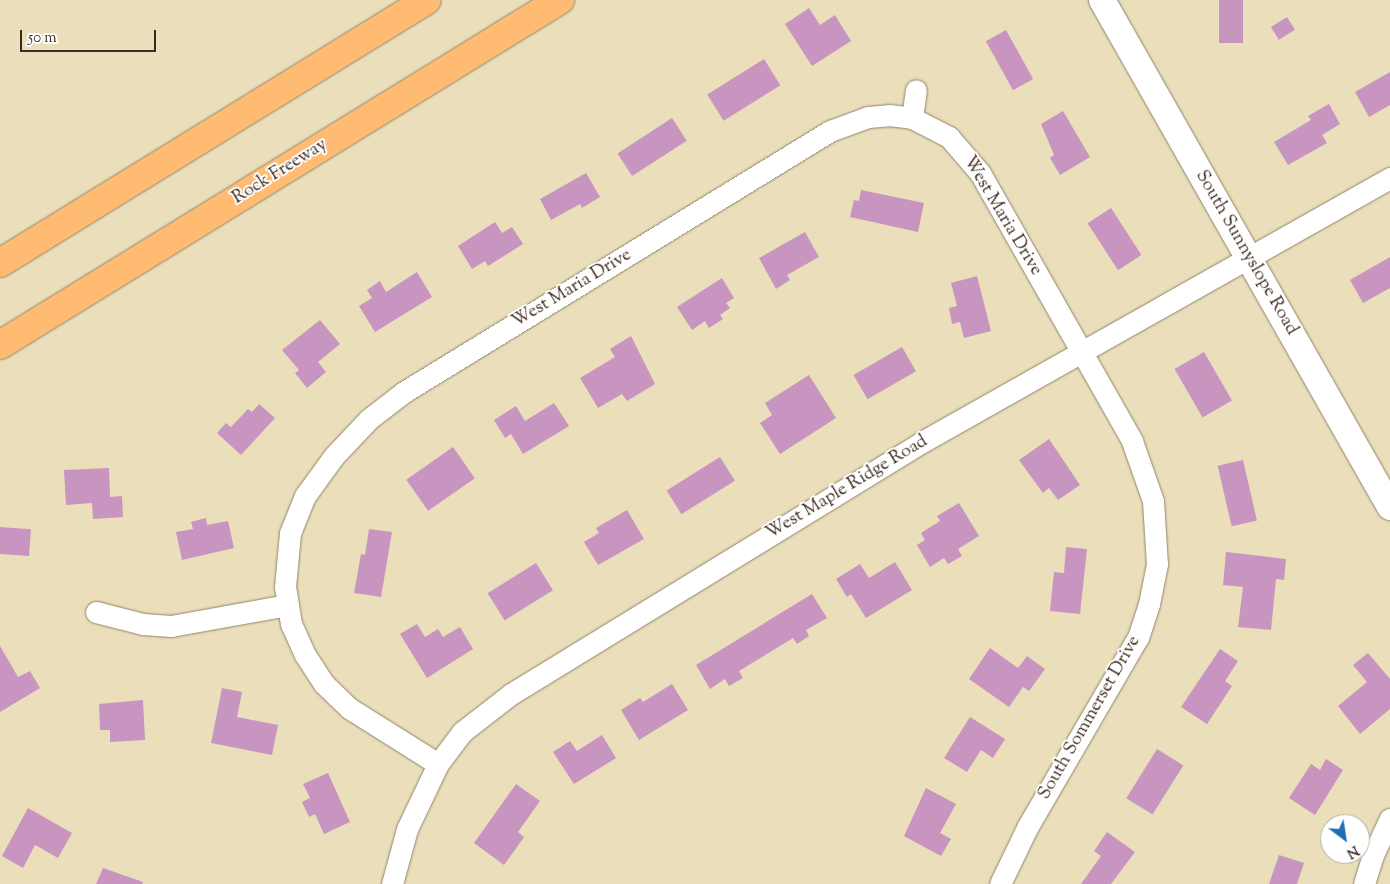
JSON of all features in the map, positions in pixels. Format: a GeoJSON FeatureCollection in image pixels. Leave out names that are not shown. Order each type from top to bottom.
{"type":"FeatureCollection","features":[{"type":"Feature","properties":{"kind":"highway"},"geometry":{"type":"LineString","coordinates":[[0,263],[427,0]]}},
{"type":"Feature","properties":{"kind":"highway","name":"Rock Freeway"},"geometry":{"type":"LineString","coordinates":[[0,345],[560,0]]}},
{"type":"Feature","properties":{"kind":"street","name":"South Sunnyslope Road"},"geometry":{"type":"LineString","coordinates":[[1102,0],[1390,507]]}},
{"type":"Feature","properties":{"kind":"street"},"geometry":{"type":"LineString","coordinates":[[912,118],[916,90]]}},
{"type":"Feature","properties":{"kind":"street","name":"West Maria Drive"},"geometry":{"type":"LineString","coordinates":[[438,764],[349,708],[324,684],[305,655],[292,624],[288,605],[285,567],[290,533],[305,496],[334,456],[369,419],[404,392],[830,131],[868,117],[889,115],[912,118],[949,137],[967,155],[1081,351]]}},
{"type":"Feature","properties":{"kind":"street","name":"West Maple Ridge Road"},"geometry":{"type":"LineString","coordinates":[[392,884],[407,829],[438,764],[462,732],[511,694],[922,442],[1390,178]]}},
{"type":"Feature","properties":{"kind":"street","name":"South Sommerset Drive"},"geometry":{"type":"LineString","coordinates":[[1000,884],[1028,826],[1138,637],[1149,604],[1157,564],[1153,501],[1144,469],[1128,433],[1081,351]]}},
{"type":"Feature","properties":{"kind":"street"},"geometry":{"type":"LineString","coordinates":[[96,612],[143,624],[171,626],[288,605]]}},
{"type":"Feature","properties":{"kind":"street"},"geometry":{"type":"LineString","coordinates":[[1364,884],[1373,854],[1390,819]]}},
{"type":"Feature","properties":{"kind":"building"},"geometry":{"type":"Polygon","coordinates":[[[1219,0],[1243,0],[1243,43],[1219,43],[1219,0]]]}},
{"type":"Feature","properties":{"kind":"building"},"geometry":{"type":"Polygon","coordinates":[[[809,8],[820,25],[835,15],[851,41],[812,66],[785,24],[809,8]]]}},
{"type":"Feature","properties":{"kind":"building"},"geometry":{"type":"Polygon","coordinates":[[[1287,17],[1295,30],[1279,40],[1271,27],[1287,17]]]}},
{"type":"Feature","properties":{"kind":"building"},"geometry":{"type":"Polygon","coordinates":[[[1006,30],[1033,79],[1013,90],[986,41],[1006,30]]]}},
{"type":"Feature","properties":{"kind":"building"},"geometry":{"type":"Polygon","coordinates":[[[764,59],[780,85],[724,121],[707,95],[764,59]]]}},
{"type":"Feature","properties":{"kind":"building"},"geometry":{"type":"Polygon","coordinates":[[[1390,72],[1390,105],[1369,117],[1355,92],[1390,72]]]}},
{"type":"Feature","properties":{"kind":"building"},"geometry":{"type":"Polygon","coordinates":[[[1329,104],[1340,124],[1322,135],[1327,143],[1288,165],[1274,142],[1311,120],[1308,116],[1329,104]]]}},
{"type":"Feature","properties":{"kind":"building"},"geometry":{"type":"Polygon","coordinates":[[[1063,111],[1090,157],[1060,175],[1050,158],[1054,155],[1041,124],[1063,111]]]}},
{"type":"Feature","properties":{"kind":"building"},"geometry":{"type":"Polygon","coordinates":[[[672,118],[687,141],[632,176],[617,153],[672,118]]]}},
{"type":"Feature","properties":{"kind":"building"},"geometry":{"type":"Polygon","coordinates":[[[586,173],[600,197],[582,208],[580,204],[551,220],[540,199],[586,173]]]}},
{"type":"Feature","properties":{"kind":"building"},"geometry":{"type":"Polygon","coordinates":[[[861,190],[924,203],[918,232],[850,217],[854,200],[859,201],[861,190]]]}},
{"type":"Feature","properties":{"kind":"building"},"geometry":{"type":"Polygon","coordinates":[[[1111,208],[1141,255],[1118,270],[1088,223],[1111,208]]]}},
{"type":"Feature","properties":{"kind":"building"},"geometry":{"type":"Polygon","coordinates":[[[495,222],[502,233],[512,227],[523,244],[488,266],[485,261],[472,269],[458,246],[495,222]]]}},
{"type":"Feature","properties":{"kind":"building"},"geometry":{"type":"Polygon","coordinates":[[[805,232],[819,257],[787,275],[790,280],[776,289],[759,258],[805,232]]]}},
{"type":"Feature","properties":{"kind":"building"},"geometry":{"type":"Polygon","coordinates":[[[1390,257],[1390,288],[1363,303],[1350,280],[1390,257]]]}},
{"type":"Feature","properties":{"kind":"building"},"geometry":{"type":"Polygon","coordinates":[[[417,272],[432,297],[375,332],[359,306],[372,298],[367,290],[380,281],[386,292],[417,272]]]}},
{"type":"Feature","properties":{"kind":"building"},"geometry":{"type":"Polygon","coordinates":[[[977,276],[991,331],[964,338],[960,322],[952,324],[949,308],[957,306],[951,283],[977,276]]]}},
{"type":"Feature","properties":{"kind":"building"},"geometry":{"type":"Polygon","coordinates":[[[722,278],[734,298],[726,303],[730,308],[720,315],[723,319],[709,328],[705,321],[692,330],[677,307],[722,278]]]}},
{"type":"Feature","properties":{"kind":"building"},"geometry":{"type":"Polygon","coordinates":[[[320,320],[340,344],[318,362],[326,372],[307,388],[295,373],[299,370],[282,350],[320,320]]]}},
{"type":"Feature","properties":{"kind":"building"},"geometry":{"type":"Polygon","coordinates":[[[631,336],[655,384],[627,401],[622,394],[598,408],[580,378],[615,357],[610,349],[631,336]]]}},
{"type":"Feature","properties":{"kind":"building"},"geometry":{"type":"Polygon","coordinates":[[[902,347],[916,371],[868,399],[854,375],[902,347]]]}},
{"type":"Feature","properties":{"kind":"building"},"geometry":{"type":"Polygon","coordinates":[[[1204,352],[1232,400],[1203,417],[1175,369],[1204,352]]]}},
{"type":"Feature","properties":{"kind":"building"},"geometry":{"type":"Polygon","coordinates":[[[809,375],[836,418],[780,454],[760,423],[772,415],[765,403],[809,375]]]}},
{"type":"Feature","properties":{"kind":"building"},"geometry":{"type":"Polygon","coordinates":[[[554,403],[569,426],[523,454],[511,434],[505,438],[494,420],[516,406],[525,421],[554,403]]]}},
{"type":"Feature","properties":{"kind":"building"},"geometry":{"type":"Polygon","coordinates":[[[259,404],[275,418],[241,455],[217,433],[226,423],[231,427],[248,409],[252,412],[259,404]]]}},
{"type":"Feature","properties":{"kind":"building"},"geometry":{"type":"Polygon","coordinates":[[[1049,439],[1080,485],[1058,500],[1049,488],[1043,493],[1019,460],[1049,439]]]}},
{"type":"Feature","properties":{"kind":"building"},"geometry":{"type":"Polygon","coordinates":[[[453,447],[475,478],[428,511],[406,480],[453,447]]]}},
{"type":"Feature","properties":{"kind":"building"},"geometry":{"type":"Polygon","coordinates":[[[720,457],[735,481],[681,514],[667,490],[720,457]]]}},
{"type":"Feature","properties":{"kind":"building"},"geometry":{"type":"Polygon","coordinates":[[[1243,460],[1257,520],[1232,526],[1218,466],[1243,460]]]}},
{"type":"Feature","properties":{"kind":"building"},"geometry":{"type":"Polygon","coordinates":[[[109,468],[110,497],[122,496],[123,517],[93,519],[92,503],[66,505],[64,470],[109,468]]]}},
{"type":"Feature","properties":{"kind":"building"},"geometry":{"type":"Polygon","coordinates":[[[959,503],[979,536],[958,549],[962,556],[948,564],[944,558],[930,567],[917,545],[925,540],[921,533],[940,521],[937,516],[959,503]]]}},
{"type":"Feature","properties":{"kind":"building"},"geometry":{"type":"Polygon","coordinates":[[[627,510],[644,539],[598,565],[584,542],[599,533],[596,528],[627,510]]]}},
{"type":"Feature","properties":{"kind":"building"},"geometry":{"type":"Polygon","coordinates":[[[206,518],[207,525],[228,521],[234,548],[182,560],[176,532],[193,529],[191,522],[206,518]]]}},
{"type":"Feature","properties":{"kind":"building"},"geometry":{"type":"Polygon","coordinates":[[[0,527],[31,529],[29,556],[0,554],[0,527]]]}},
{"type":"Feature","properties":{"kind":"building"},"geometry":{"type":"Polygon","coordinates":[[[369,529],[392,532],[381,597],[354,593],[361,554],[365,555],[369,529]]]}},
{"type":"Feature","properties":{"kind":"building"},"geometry":{"type":"Polygon","coordinates":[[[1066,547],[1087,549],[1080,614],[1050,611],[1054,572],[1064,573],[1066,547]]]}},
{"type":"Feature","properties":{"kind":"building"},"geometry":{"type":"Polygon","coordinates":[[[1226,552],[1286,559],[1284,580],[1276,579],[1271,630],[1238,627],[1243,587],[1223,585],[1226,552]]]}},
{"type":"Feature","properties":{"kind":"building"},"geometry":{"type":"Polygon","coordinates":[[[895,562],[912,590],[866,618],[851,594],[847,597],[836,579],[860,564],[869,578],[895,562]]]}},
{"type":"Feature","properties":{"kind":"building"},"geometry":{"type":"Polygon","coordinates":[[[536,563],[553,590],[505,620],[488,593],[536,563]]]}},
{"type":"Feature","properties":{"kind":"building"},"geometry":{"type":"Polygon","coordinates":[[[812,594],[827,618],[806,630],[809,636],[797,644],[793,638],[739,671],[743,678],[729,686],[725,679],[710,689],[696,665],[812,594]]]}},
{"type":"Feature","properties":{"kind":"building"},"geometry":{"type":"Polygon","coordinates":[[[417,624],[425,637],[438,629],[443,637],[460,627],[473,649],[427,678],[400,634],[417,624]]]}},
{"type":"Feature","properties":{"kind":"building"},"geometry":{"type":"Polygon","coordinates":[[[0,646],[18,677],[30,671],[40,688],[0,712],[0,646]]]}},
{"type":"Feature","properties":{"kind":"building"},"geometry":{"type":"Polygon","coordinates":[[[990,648],[1018,668],[1027,656],[1045,669],[1029,691],[1023,687],[1009,707],[969,679],[990,648]]]}},
{"type":"Feature","properties":{"kind":"building"},"geometry":{"type":"Polygon","coordinates":[[[1220,649],[1238,661],[1225,681],[1232,686],[1207,724],[1181,707],[1220,649]]]}},
{"type":"Feature","properties":{"kind":"building"},"geometry":{"type":"Polygon","coordinates":[[[1368,653],[1390,679],[1390,709],[1360,734],[1338,706],[1367,682],[1353,665],[1368,653]]]}},
{"type":"Feature","properties":{"kind":"building"},"geometry":{"type":"Polygon","coordinates":[[[672,684],[688,710],[639,740],[621,710],[640,698],[643,702],[672,684]]]}},
{"type":"Feature","properties":{"kind":"building"},"geometry":{"type":"Polygon","coordinates":[[[222,688],[242,692],[237,717],[278,725],[272,755],[211,743],[222,688]]]}},
{"type":"Feature","properties":{"kind":"building"},"geometry":{"type":"Polygon","coordinates":[[[143,700],[145,740],[110,742],[110,730],[100,730],[99,704],[143,700]]]}},
{"type":"Feature","properties":{"kind":"building"},"geometry":{"type":"Polygon","coordinates":[[[970,717],[1005,739],[993,758],[981,750],[967,772],[944,758],[970,717]]]}},
{"type":"Feature","properties":{"kind":"building"},"geometry":{"type":"Polygon","coordinates":[[[602,735],[616,758],[574,784],[553,752],[570,741],[577,751],[602,735]]]}},
{"type":"Feature","properties":{"kind":"building"},"geometry":{"type":"Polygon","coordinates":[[[1157,749],[1183,765],[1153,815],[1126,798],[1157,749]]]}},
{"type":"Feature","properties":{"kind":"building"},"geometry":{"type":"Polygon","coordinates":[[[1326,759],[1343,770],[1315,815],[1289,798],[1311,764],[1320,770],[1326,759]]]}},
{"type":"Feature","properties":{"kind":"building"},"geometry":{"type":"Polygon","coordinates":[[[328,773],[350,822],[324,834],[315,814],[309,817],[302,802],[310,798],[303,784],[328,773]]]}},
{"type":"Feature","properties":{"kind":"building"},"geometry":{"type":"Polygon","coordinates":[[[516,784],[540,801],[518,832],[524,837],[504,865],[474,843],[516,784]]]}},
{"type":"Feature","properties":{"kind":"building"},"geometry":{"type":"Polygon","coordinates":[[[926,788],[956,804],[940,833],[951,839],[941,856],[904,836],[926,788]]]}},
{"type":"Feature","properties":{"kind":"building"},"geometry":{"type":"Polygon","coordinates":[[[28,808],[72,833],[58,858],[35,845],[23,868],[2,856],[28,808]]]}},
{"type":"Feature","properties":{"kind":"building"},"geometry":{"type":"Polygon","coordinates":[[[1107,832],[1135,852],[1111,884],[1081,884],[1101,856],[1094,851],[1107,832]]]}},
{"type":"Feature","properties":{"kind":"building"},"geometry":{"type":"Polygon","coordinates":[[[1279,855],[1304,863],[1297,884],[1269,884],[1279,855]]]}},
{"type":"Feature","properties":{"kind":"building"},"geometry":{"type":"Polygon","coordinates":[[[103,868],[143,882],[142,884],[96,884],[103,868]]]}}]}
